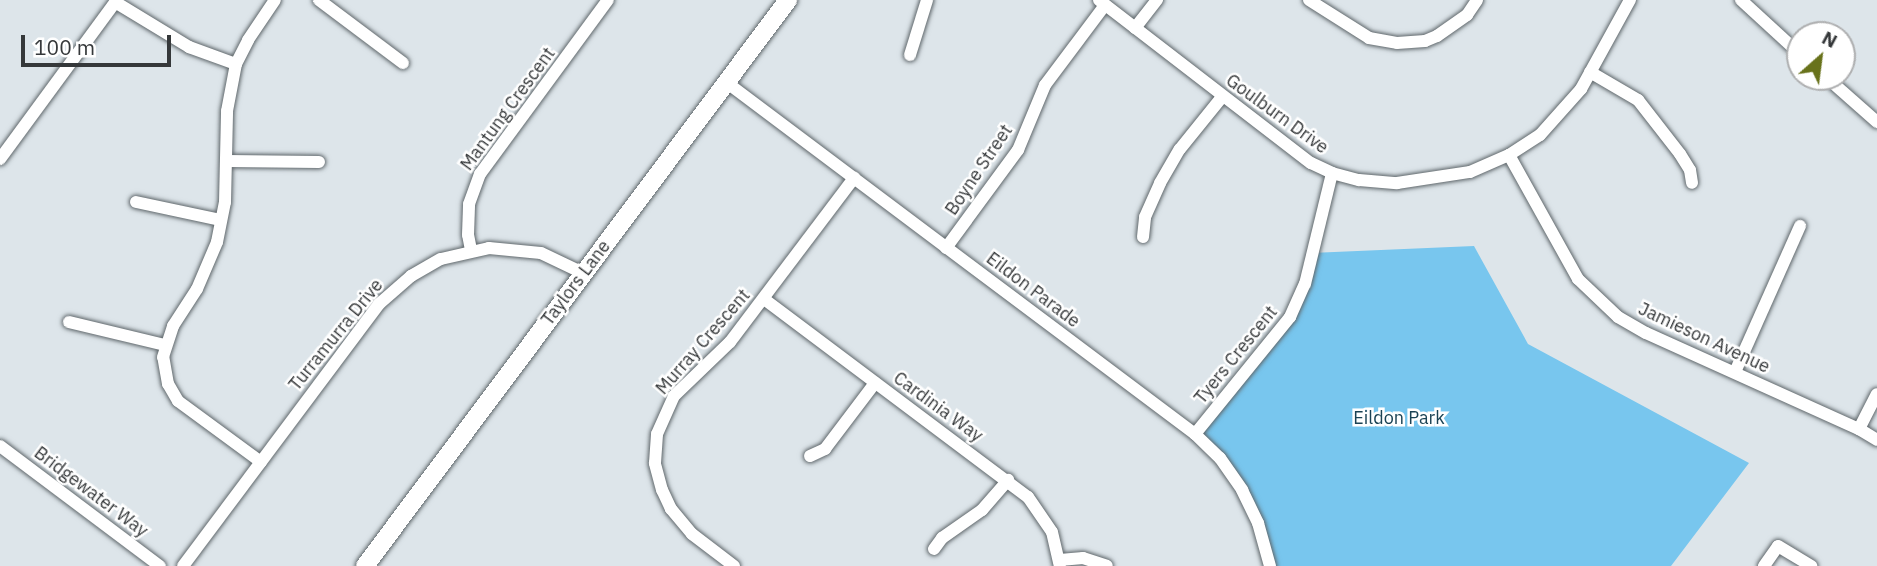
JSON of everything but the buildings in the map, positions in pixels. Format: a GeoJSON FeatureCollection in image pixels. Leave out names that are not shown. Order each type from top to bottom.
{"type":"FeatureCollection","features":[{"type":"Feature","properties":{"kind":"main road","name":"Taylors Lane"},"geometry":{"type":"LineString","coordinates":[[365,566],[788,0]]}},
{"type":"Feature","properties":{"kind":"street"},"geometry":{"type":"LineString","coordinates":[[261,462],[178,401],[164,371],[165,345],[202,277],[217,242],[227,161],[228,111],[236,64],[248,40],[275,0]]}},
{"type":"Feature","properties":{"kind":"street"},"geometry":{"type":"LineString","coordinates":[[319,0],[403,63]]}},
{"type":"Feature","properties":{"kind":"street","name":"Mantung Crescent"},"geometry":{"type":"LineString","coordinates":[[471,250],[468,235],[469,204],[480,173],[608,0]]}},
{"type":"Feature","properties":{"kind":"street"},"geometry":{"type":"LineString","coordinates":[[910,55],[927,0]]}},
{"type":"Feature","properties":{"kind":"street"},"geometry":{"type":"LineString","coordinates":[[1135,28],[1157,0]]}},
{"type":"Feature","properties":{"kind":"street"},"geometry":{"type":"LineString","coordinates":[[1309,0],[1369,38],[1397,43],[1425,41],[1437,36],[1467,15],[1476,0]]}},
{"type":"Feature","properties":{"kind":"street","name":"Goulburn Drive"},"geometry":{"type":"LineString","coordinates":[[1102,2],[1292,150],[1332,173],[1381,183],[1411,183],[1456,176],[1509,155],[1554,122],[1572,101],[1630,0]]}},
{"type":"Feature","properties":{"kind":"street"},"geometry":{"type":"LineString","coordinates":[[1741,0],[1786,41]]}},
{"type":"Feature","properties":{"kind":"street"},"geometry":{"type":"LineString","coordinates":[[0,159],[116,1],[189,47],[236,64]]}},
{"type":"Feature","properties":{"kind":"street","name":"Boyne Street"},"geometry":{"type":"LineString","coordinates":[[946,248],[1018,150],[1045,85],[1102,2]]}},
{"type":"Feature","properties":{"kind":"street"},"geometry":{"type":"LineString","coordinates":[[1590,72],[1638,100],[1680,154],[1690,170],[1692,183]]}},
{"type":"Feature","properties":{"kind":"street","name":"Eildon Parade"},"geometry":{"type":"LineString","coordinates":[[726,82],[1195,433],[1220,459],[1242,490],[1258,523],[1270,566]]}},
{"type":"Feature","properties":{"kind":"street"},"geometry":{"type":"LineString","coordinates":[[1842,91],[1877,122]]}},
{"type":"Feature","properties":{"kind":"street"},"geometry":{"type":"LineString","coordinates":[[1143,237],[1145,217],[1160,183],[1180,149],[1223,97]]}},
{"type":"Feature","properties":{"kind":"street","name":"Jamieson Avenue"},"geometry":{"type":"LineString","coordinates":[[1509,155],[1571,266],[1592,294],[1632,326],[1859,429],[1877,440]]}},
{"type":"Feature","properties":{"kind":"street"},"geometry":{"type":"LineString","coordinates":[[227,161],[320,162]]}},
{"type":"Feature","properties":{"kind":"street","name":"Tyers Crescent"},"geometry":{"type":"LineString","coordinates":[[1195,433],[1290,317],[1305,284],[1332,173]]}},
{"type":"Feature","properties":{"kind":"street","name":"Murray Crescent"},"geometry":{"type":"LineString","coordinates":[[734,566],[692,534],[671,509],[662,490],[655,464],[657,434],[674,397],[721,352],[854,178]]}},
{"type":"Feature","properties":{"kind":"street"},"geometry":{"type":"LineString","coordinates":[[136,202],[221,220]]}},
{"type":"Feature","properties":{"kind":"street"},"geometry":{"type":"LineString","coordinates":[[1735,372],[1800,226]]}},
{"type":"Feature","properties":{"kind":"street","name":"Turramurra Drive"},"geometry":{"type":"LineString","coordinates":[[183,566],[394,288],[426,266],[471,250],[524,250],[554,258],[583,273]]}},
{"type":"Feature","properties":{"kind":"street","name":"Cardinia Way"},"geometry":{"type":"LineString","coordinates":[[764,299],[1008,480],[1038,508],[1052,532],[1060,563]]}},
{"type":"Feature","properties":{"kind":"street"},"geometry":{"type":"LineString","coordinates":[[69,323],[165,345]]}},
{"type":"Feature","properties":{"kind":"street"},"geometry":{"type":"LineString","coordinates":[[810,456],[825,449],[875,383]]}},
{"type":"Feature","properties":{"kind":"street"},"geometry":{"type":"LineString","coordinates":[[1859,429],[1877,394]]}},
{"type":"Feature","properties":{"kind":"street","name":"Bridgewater Way"},"geometry":{"type":"LineString","coordinates":[[0,446],[160,566]]}},
{"type":"Feature","properties":{"kind":"street"},"geometry":{"type":"LineString","coordinates":[[934,549],[942,538],[982,510],[1008,480]]}},
{"type":"Feature","properties":{"kind":"street"},"geometry":{"type":"LineString","coordinates":[[1764,566],[1778,546],[1811,566]]}},
{"type":"Feature","properties":{"kind":"street"},"geometry":{"type":"LineString","coordinates":[[1060,563],[1083,558],[1107,566]]}},
{"type":"Feature","properties":{"kind":"green space","name":"Eildon Park"},"geometry":{"type":"Polygon","coordinates":[[[1474,246],[1528,344],[1749,463],[1671,566],[1270,566],[1251,506],[1195,434],[1290,317],[1311,253],[1474,246]]]}}]}
